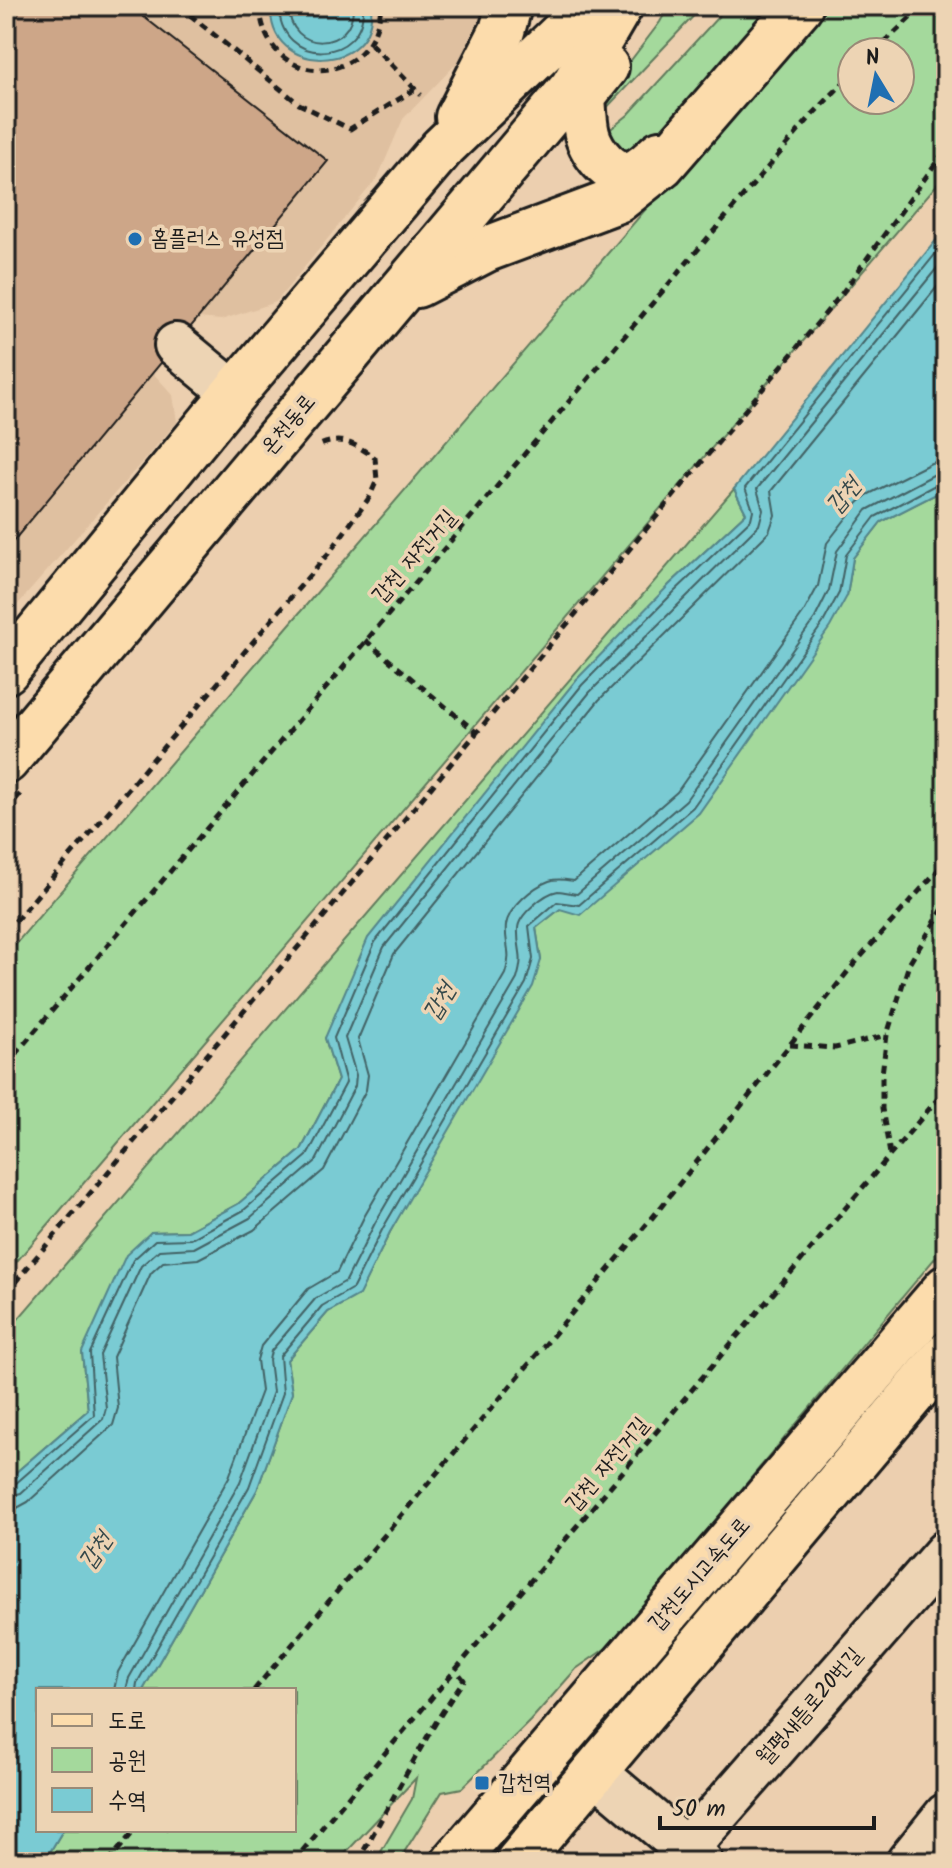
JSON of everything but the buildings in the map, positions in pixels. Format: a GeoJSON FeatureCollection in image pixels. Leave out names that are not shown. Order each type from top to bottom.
{"type":"FeatureCollection","features":[{"type":"Feature","properties":{"kind":"main road"},"geometry":{"type":"LineString","coordinates":[[442,148],[502,31],[509,6]]}},
{"type":"Feature","properties":{"kind":"main road"},"geometry":{"type":"LineString","coordinates":[[6,671],[234,393],[442,148],[590,6]]}},
{"type":"Feature","properties":{"kind":"main road"},"geometry":{"type":"LineString","coordinates":[[572,88],[620,6]]}},
{"type":"Feature","properties":{"kind":"main road"},"geometry":{"type":"LineString","coordinates":[[651,6],[583,96],[587,135],[598,156],[610,168],[622,173],[634,173],[697,124]]}},
{"type":"Feature","properties":{"kind":"main road"},"geometry":{"type":"LineString","coordinates":[[398,296],[487,249],[618,200],[662,165],[800,6]]}},
{"type":"Feature","properties":{"kind":"main road"},"geometry":{"type":"LineString","coordinates":[[572,88],[612,60]]}},
{"type":"Feature","properties":{"kind":"main road","name":"온천동로"},"geometry":{"type":"LineString","coordinates":[[15,775],[398,296],[572,88]]}},
{"type":"Feature","properties":{"kind":"main road","name":"갑천도시고속도로"},"geometry":{"type":"LineString","coordinates":[[454,1862],[946,1288]]}},
{"type":"Feature","properties":{"kind":"main road","name":"갑천도시고속도로"},"geometry":{"type":"LineString","coordinates":[[518,1862],[946,1355]]}},
{"type":"Feature","properties":{"kind":"street"},"geometry":{"type":"LineString","coordinates":[[176,345],[234,393]]}},
{"type":"Feature","properties":{"kind":"street","name":"월평새뜸로20번길"},"geometry":{"type":"LineString","coordinates":[[687,1858],[946,1552]]}},
{"type":"Feature","properties":{"kind":"street"},"geometry":{"type":"LineString","coordinates":[[595,1772],[687,1858]]}},
{"type":"Feature","properties":{"kind":"street"},"geometry":{"type":"LineString","coordinates":[[916,1859],[946,1815]]}},
{"type":"Feature","properties":{"kind":"path"},"geometry":{"type":"LineString","coordinates":[[179,6],[299,104],[350,129],[414,90]]}},
{"type":"Feature","properties":{"kind":"path"},"geometry":{"type":"LineString","coordinates":[[259,6],[262,27],[270,44],[284,58],[301,67],[321,70],[340,67],[357,58],[371,44],[379,26],[381,6]]}},
{"type":"Feature","properties":{"kind":"path"},"geometry":{"type":"LineString","coordinates":[[891,36],[923,6]]}},
{"type":"Feature","properties":{"kind":"path"},"geometry":{"type":"LineString","coordinates":[[371,44],[421,95]]}},
{"type":"Feature","properties":{"kind":"path","name":"갑천 자전거길"},"geometry":{"type":"LineString","coordinates":[[6,1065],[836,90]]}},
{"type":"Feature","properties":{"kind":"path"},"geometry":{"type":"LineString","coordinates":[[6,1293],[840,296],[946,149]]}},
{"type":"Feature","properties":{"kind":"path"},"geometry":{"type":"LineString","coordinates":[[6,932],[332,549],[369,498],[377,480],[375,458],[342,440],[314,448]]}},
{"type":"Feature","properties":{"kind":"path"},"geometry":{"type":"LineString","coordinates":[[365,640],[476,732]]}},
{"type":"Feature","properties":{"kind":"path"},"geometry":{"type":"LineString","coordinates":[[6,811],[15,775]]}},
{"type":"Feature","properties":{"kind":"path"},"geometry":{"type":"LineString","coordinates":[[256,1688],[657,1212],[849,970],[946,861]]}},
{"type":"Feature","properties":{"kind":"path"},"geometry":{"type":"LineString","coordinates":[[890,1155],[882,1109],[887,1035],[909,964],[946,904]]}},
{"type":"Feature","properties":{"kind":"path"},"geometry":{"type":"LineString","coordinates":[[790,1045],[835,1048],[887,1035]]}},
{"type":"Feature","properties":{"kind":"path","name":"갑천 자전거길"},"geometry":{"type":"LineString","coordinates":[[293,1862],[946,1089]]}},
{"type":"Feature","properties":{"kind":"path"},"geometry":{"type":"LineString","coordinates":[[357,1862],[398,1793],[422,1744],[464,1680],[456,1670]]}},
{"type":"Feature","properties":{"kind":"path"},"geometry":{"type":"LineString","coordinates":[[108,1862],[133,1832]]}},
{"type":"Feature","properties":{"kind":"shaded area","name":"홈플러스 유성점"},"geometry":{"type":"Polygon","coordinates":[[[6,6],[488,6],[457,63],[403,119],[378,177],[276,302],[221,320],[198,318],[153,373],[173,395],[177,422],[6,618],[6,6]]]}},
{"type":"Feature","properties":{"kind":"green space"},"geometry":{"type":"Polygon","coordinates":[[[669,6],[703,6],[598,117],[613,84],[669,6]]]}},
{"type":"Feature","properties":{"kind":"green space"},"geometry":{"type":"Polygon","coordinates":[[[728,6],[779,6],[701,98],[629,160],[602,136],[628,115],[728,6]]]}},
{"type":"Feature","properties":{"kind":"green space"},"geometry":{"type":"Polygon","coordinates":[[[820,6],[946,6],[946,174],[6,1274],[6,955],[820,6]]]}},
{"type":"Feature","properties":{"kind":"green space"},"geometry":{"type":"Polygon","coordinates":[[[734,489],[746,513],[669,585],[325,1038],[338,1080],[301,1150],[238,1204],[188,1231],[151,1232],[82,1352],[88,1410],[6,1481],[6,1333],[734,489]]]}},
{"type":"Feature","properties":{"kind":"green space"},"geometry":{"type":"Polygon","coordinates":[[[946,489],[946,1245],[612,1644],[576,1669],[530,1721],[462,1788],[442,1792],[398,1862],[375,1862],[412,1799],[416,1778],[337,1862],[44,1862],[62,1832],[296,1832],[296,1688],[144,1688],[257,1490],[292,1393],[287,1360],[328,1312],[359,1294],[390,1232],[541,960],[536,928],[560,909],[847,596],[853,558],[881,522],[946,489]]]}},
{"type":"Feature","properties":{"kind":"water"},"geometry":{"type":"Polygon","coordinates":[[[271,6],[371,6],[369,29],[358,45],[341,55],[322,59],[303,56],[286,46],[274,30],[271,6]]]}},
{"type":"Feature","properties":{"kind":"water","name":"갑천"},"geometry":{"type":"Polygon","coordinates":[[[946,228],[946,489],[881,522],[853,558],[847,596],[830,627],[699,813],[580,915],[560,909],[536,928],[541,960],[533,986],[390,1232],[359,1295],[328,1312],[287,1360],[292,1393],[257,1490],[144,1688],[36,1688],[36,1832],[62,1832],[44,1862],[6,1862],[6,1481],[88,1410],[82,1352],[126,1255],[151,1232],[188,1231],[238,1204],[301,1150],[338,1080],[325,1038],[368,938],[576,680],[669,585],[746,513],[734,489],[946,228]]]}},
{"type":"Feature","properties":{"kind":"place","name":"홈플러스 유성점"},"geometry":{"type":"Point","coordinates":[135,239]}},
{"type":"Feature","properties":{"kind":"place","name":"갑천역"},"geometry":{"type":"Point","coordinates":[482,1783]}}]}
